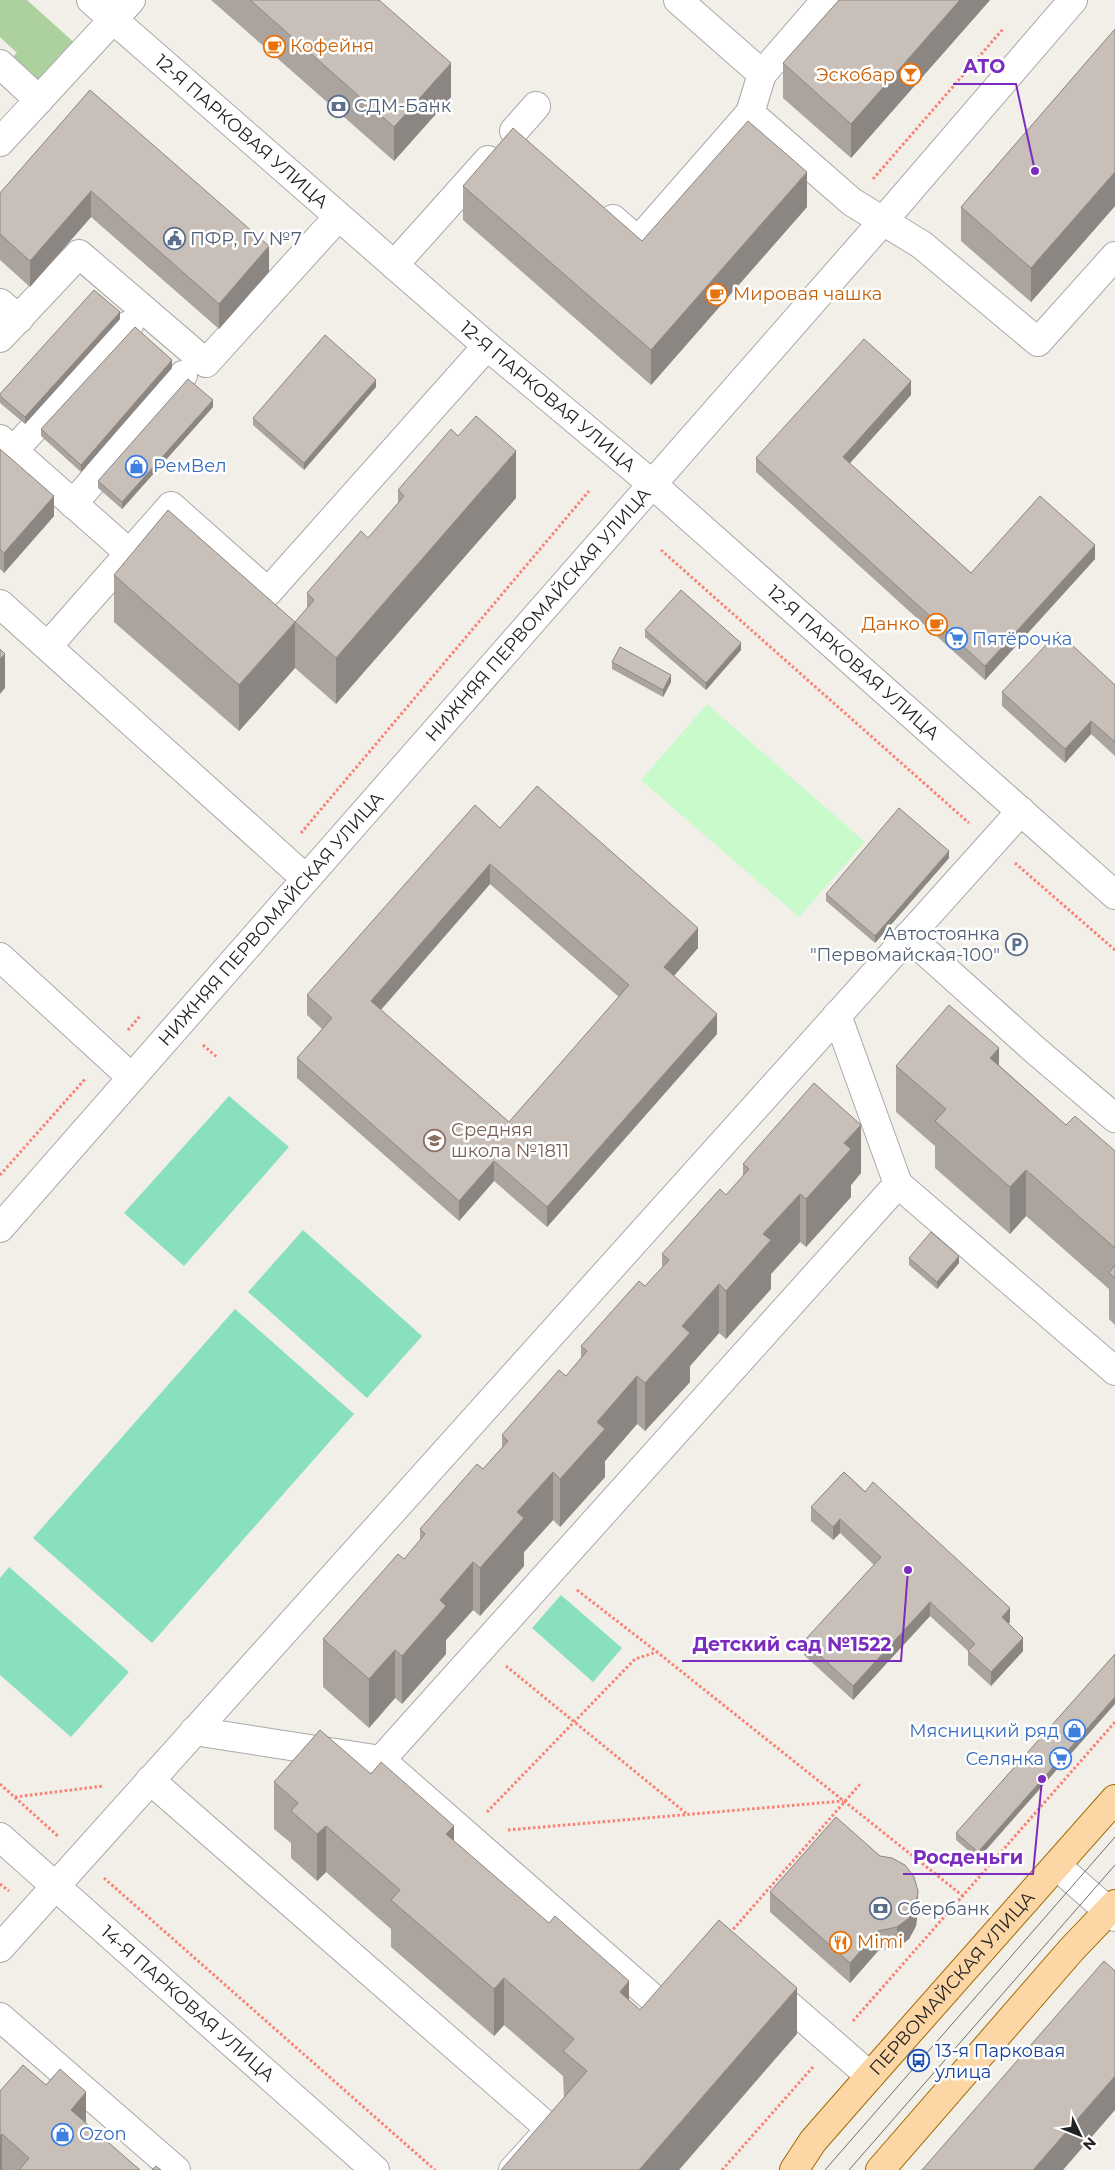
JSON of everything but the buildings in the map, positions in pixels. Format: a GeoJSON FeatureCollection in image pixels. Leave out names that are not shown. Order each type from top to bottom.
{"type":"FeatureCollection","features":[{"type":"Feature","properties":{"kind":"main road","name":"ПЕРВОМАЙСКАЯ УЛИЦА"},"geometry":{"type":"LineString","coordinates":[[794,2170],[813,2141],[1115,1798]]}},
{"type":"Feature","properties":{"kind":"main road"},"geometry":{"type":"LineString","coordinates":[[880,2170],[1072,1949],[1113,1910]]}},
{"type":"Feature","properties":{"kind":"street","name":"12-Я ПАРКОВАЯ УЛИЦА"},"geometry":{"type":"LineString","coordinates":[[91,0],[487,346],[652,484],[1115,895]]}},
{"type":"Feature","properties":{"kind":"street"},"geometry":{"type":"LineString","coordinates":[[0,142],[132,0]]}},
{"type":"Feature","properties":{"kind":"street"},"geometry":{"type":"LineString","coordinates":[[678,0],[762,74]]}},
{"type":"Feature","properties":{"kind":"street"},"geometry":{"type":"LineString","coordinates":[[595,203],[638,241],[750,113],[762,74],[826,0]]}},
{"type":"Feature","properties":{"kind":"street","name":"НИЖНЯЯ ПЕРВОМАЙСКАЯ УЛИЦА"},"geometry":{"type":"LineString","coordinates":[[0,1228],[883,221],[1073,0]]}},
{"type":"Feature","properties":{"kind":"street"},"geometry":{"type":"LineString","coordinates":[[0,64],[39,100]]}},
{"type":"Feature","properties":{"kind":"street"},"geometry":{"type":"LineString","coordinates":[[394,265],[522,138],[536,106]]}},
{"type":"Feature","properties":{"kind":"street"},"geometry":{"type":"LineString","coordinates":[[750,113],[852,202],[922,245],[1038,342],[1115,256]]}},
{"type":"Feature","properties":{"kind":"street"},"geometry":{"type":"LineString","coordinates":[[0,338],[9,311],[78,254],[206,364],[338,217]]}},
{"type":"Feature","properties":{"kind":"street"},"geometry":{"type":"LineString","coordinates":[[128,552],[7,445],[129,325]]}},
{"type":"Feature","properties":{"kind":"street"},"geometry":{"type":"LineString","coordinates":[[48,646],[128,552],[171,506],[268,592],[487,346]]}},
{"type":"Feature","properties":{"kind":"street"},"geometry":{"type":"LineString","coordinates":[[73,504],[183,375]]}},
{"type":"Feature","properties":{"kind":"street"},"geometry":{"type":"LineString","coordinates":[[0,604],[305,878]]}},
{"type":"Feature","properties":{"kind":"street"},"geometry":{"type":"LineString","coordinates":[[0,1948],[1021,811]]}},
{"type":"Feature","properties":{"kind":"street"},"geometry":{"type":"LineString","coordinates":[[908,936],[978,988],[1035,1050],[1115,1118]]}},
{"type":"Feature","properties":{"kind":"street"},"geometry":{"type":"LineString","coordinates":[[0,956],[131,1077]]}},
{"type":"Feature","properties":{"kind":"street"},"geometry":{"type":"LineString","coordinates":[[837,1015],[898,1184],[1115,1371]]}},
{"type":"Feature","properties":{"kind":"street"},"geometry":{"type":"LineString","coordinates":[[381,1760],[484,1648],[898,1184]]}},
{"type":"Feature","properties":{"kind":"street"},"geometry":{"type":"LineString","coordinates":[[194,1732],[381,1760],[663,2007],[719,1945]]}},
{"type":"Feature","properties":{"kind":"street"},"geometry":{"type":"LineString","coordinates":[[150,1780],[550,2128],[512,2170]]}},
{"type":"Feature","properties":{"kind":"street","name":"14-Я ПАРКОВАЯ УЛИЦА"},"geometry":{"type":"LineString","coordinates":[[0,1837],[375,2170]]}},
{"type":"Feature","properties":{"kind":"street"},"geometry":{"type":"LineString","coordinates":[[1057,1866],[1113,1910]]}},
{"type":"Feature","properties":{"kind":"street"},"geometry":{"type":"LineString","coordinates":[[748,1970],[870,2076]]}},
{"type":"Feature","properties":{"kind":"street"},"geometry":{"type":"LineString","coordinates":[[0,2017],[176,2170]]}},
{"type":"Feature","properties":{"kind":"path"},"geometry":{"type":"LineString","coordinates":[[852,202],[1009,22]]}},
{"type":"Feature","properties":{"kind":"path"},"geometry":{"type":"LineString","coordinates":[[660,550],[1115,950]]}},
{"type":"Feature","properties":{"kind":"path"},"geometry":{"type":"LineString","coordinates":[[553,1571],[963,1896]]}},
{"type":"Feature","properties":{"kind":"path"},"geometry":{"type":"LineString","coordinates":[[484,1648],[688,1814]]}},
{"type":"Feature","properties":{"kind":"path"},"geometry":{"type":"LineString","coordinates":[[465,1834],[635,1659],[657,1652]]}},
{"type":"Feature","properties":{"kind":"path"},"geometry":{"type":"LineString","coordinates":[[722,2170],[1115,1722]]}},
{"type":"Feature","properties":{"kind":"path"},"geometry":{"type":"LineString","coordinates":[[14,1797],[150,1780]]}},
{"type":"Feature","properties":{"kind":"path"},"geometry":{"type":"LineString","coordinates":[[719,1945],[861,1783]]}},
{"type":"Feature","properties":{"kind":"path"},"geometry":{"type":"LineString","coordinates":[[0,1784],[436,2170]]}},
{"type":"Feature","properties":{"kind":"path"},"geometry":{"type":"LineString","coordinates":[[465,1834],[844,1801]]}},
{"type":"Feature","properties":{"kind":"green space"},"geometry":{"type":"Polygon","coordinates":[[[0,0],[27,0],[78,46],[43,84],[11,58],[17,53],[0,37],[0,0]]]}},
{"type":"Feature","properties":{"kind":"green space"},"geometry":{"type":"Polygon","coordinates":[[[707,704],[865,842],[799,917],[641,780],[707,704]]]}},
{"type":"Feature","properties":{"kind":"green space"},"geometry":{"type":"Polygon","coordinates":[[[229,1096],[289,1147],[184,1266],[124,1213],[229,1096]]]}},
{"type":"Feature","properties":{"kind":"green space"},"geometry":{"type":"Polygon","coordinates":[[[303,1230],[422,1336],[367,1398],[248,1292],[303,1230]]]}},
{"type":"Feature","properties":{"kind":"green space"},"geometry":{"type":"Polygon","coordinates":[[[235,1309],[354,1414],[152,1643],[33,1538],[235,1309]]]}},
{"type":"Feature","properties":{"kind":"green space"},"geometry":{"type":"Polygon","coordinates":[[[9,1567],[129,1672],[71,1737],[0,1675],[0,1578],[9,1567]]]}},
{"type":"Feature","properties":{"kind":"green space"},"geometry":{"type":"Polygon","coordinates":[[[561,1595],[622,1648],[593,1682],[532,1628],[561,1595]]]}},
{"type":"Feature","properties":{"kind":"tram line"},"geometry":{"type":"LineString","coordinates":[[825,2170],[1115,1837]]}},
{"type":"Feature","properties":{"kind":"tram line"},"geometry":{"type":"LineString","coordinates":[[849,2170],[1115,1865]]}},
{"type":"Feature","properties":{"kind":"place","name":"Кофейня"},"geometry":{"type":"Point","coordinates":[274,46]}},
{"type":"Feature","properties":{"kind":"place","name":"Эскобар"},"geometry":{"type":"Point","coordinates":[911,75]}},
{"type":"Feature","properties":{"kind":"place","name":"СДМ-Банк"},"geometry":{"type":"Point","coordinates":[338,106]}},
{"type":"Feature","properties":{"kind":"place","name":"АТО"},"geometry":{"type":"Point","coordinates":[1035,171]}},
{"type":"Feature","properties":{"kind":"place","name":"ПФР, ГУ №7"},"geometry":{"type":"Point","coordinates":[174,239]}},
{"type":"Feature","properties":{"kind":"place","name":"Мировая чашка"},"geometry":{"type":"Point","coordinates":[717,294]}},
{"type":"Feature","properties":{"kind":"place","name":"РемВел"},"geometry":{"type":"Point","coordinates":[137,466]}},
{"type":"Feature","properties":{"kind":"place","name":"Данко"},"geometry":{"type":"Point","coordinates":[936,624]}},
{"type":"Feature","properties":{"kind":"place","name":"Пятёрочка"},"geometry":{"type":"Point","coordinates":[956,639]}},
{"type":"Feature","properties":{"kind":"place","name":"Автостоянка \"Первомайская-100\""},"geometry":{"type":"Point","coordinates":[1016,944]}},
{"type":"Feature","properties":{"kind":"place","name":"Средняя школа №1811"},"geometry":{"type":"Point","coordinates":[435,1140]}},
{"type":"Feature","properties":{"kind":"place","name":"Детский сад №1522"},"geometry":{"type":"Point","coordinates":[908,1570]}},
{"type":"Feature","properties":{"kind":"place","name":"Мясницкий ряд"},"geometry":{"type":"Point","coordinates":[1075,1731]}},
{"type":"Feature","properties":{"kind":"place","name":"Селянка"},"geometry":{"type":"Point","coordinates":[1060,1759]}},
{"type":"Feature","properties":{"kind":"place","name":"Росденьги"},"geometry":{"type":"Point","coordinates":[1042,1779]}},
{"type":"Feature","properties":{"kind":"place","name":"Сбербанк"},"geometry":{"type":"Point","coordinates":[881,1909]}},
{"type":"Feature","properties":{"kind":"place","name":"Mimi"},"geometry":{"type":"Point","coordinates":[841,1942]}},
{"type":"Feature","properties":{"kind":"place","name":"13-я Парковая улица"},"geometry":{"type":"Point","coordinates":[919,2061]}},
{"type":"Feature","properties":{"kind":"place","name":"Ozon"},"geometry":{"type":"Point","coordinates":[63,2134]}}]}
